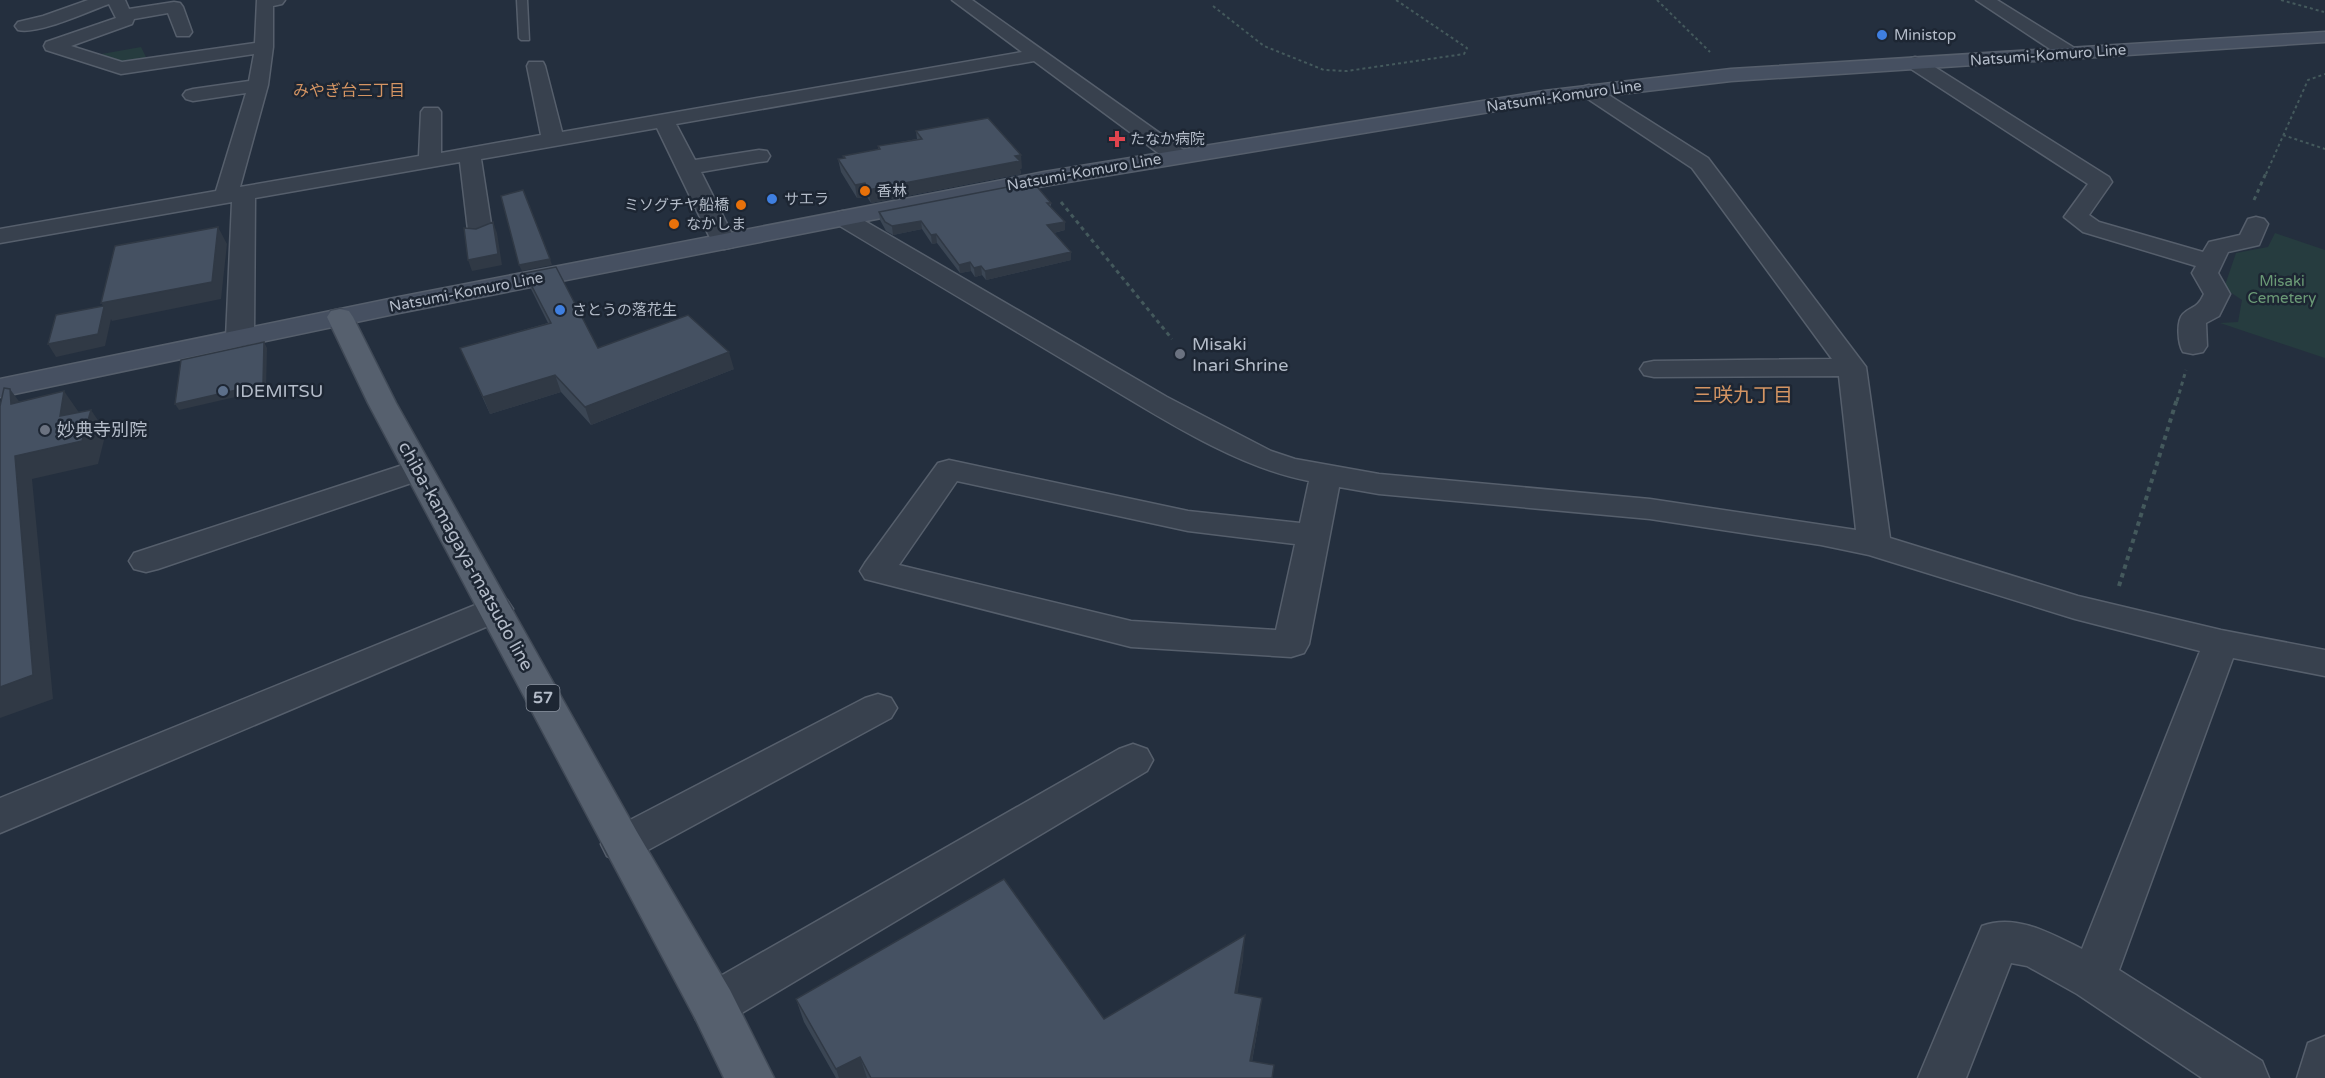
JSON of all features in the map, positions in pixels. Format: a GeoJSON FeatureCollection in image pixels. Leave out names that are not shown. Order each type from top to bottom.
{"type":"FeatureCollection","features":[{"type":"Feature","properties":{"kind":"main road","name":"Natsumi-Komuro Line"},"geometry":{"type":"LineString","coordinates":[[0,388],[340,317],[1044,178],[1589,91],[1731,75],[2325,37]]}},
{"type":"Feature","properties":{"kind":"main road","name":"chiba-kamagaya-matsudo line"},"geometry":{"type":"LineString","coordinates":[[340,317],[418,470],[622,844],[713,1005],[750,1078]]}},
{"type":"Feature","properties":{"kind":"street"},"geometry":{"type":"LineString","coordinates":[[24,26],[49,20],[104,0]]}},
{"type":"Feature","properties":{"kind":"street"},"geometry":{"type":"LineString","coordinates":[[240,338],[235,195],[264,47],[264,2],[276,0]]}},
{"type":"Feature","properties":{"kind":"street"},"geometry":{"type":"LineString","coordinates":[[961,0],[1178,156]]}},
{"type":"Feature","properties":{"kind":"street"},"geometry":{"type":"LineString","coordinates":[[1984,0],[2069,53]]}},
{"type":"Feature","properties":{"kind":"street"},"geometry":{"type":"LineString","coordinates":[[183,32],[174,7],[120,7],[126,20],[53,46],[122,68],[264,47]]}},
{"type":"Feature","properties":{"kind":"street"},"geometry":{"type":"LineString","coordinates":[[0,236],[1040,55]]}},
{"type":"Feature","properties":{"kind":"street"},"geometry":{"type":"LineString","coordinates":[[1915,63],[2101,182],[2076,217],[2091,227],[2210,261]]}},
{"type":"Feature","properties":{"kind":"street"},"geometry":{"type":"LineString","coordinates":[[536,66],[553,140]]}},
{"type":"Feature","properties":{"kind":"street"},"geometry":{"type":"LineString","coordinates":[[193,94],[258,85]]}},
{"type":"Feature","properties":{"kind":"street"},"geometry":{"type":"LineString","coordinates":[[1589,91],[1700,163],[1852,367],[1874,545]]}},
{"type":"Feature","properties":{"kind":"street"},"geometry":{"type":"LineString","coordinates":[[430,161],[431,112]]}},
{"type":"Feature","properties":{"kind":"street"},"geometry":{"type":"LineString","coordinates":[[665,122],[724,242]]}},
{"type":"Feature","properties":{"kind":"street"},"geometry":{"type":"LineString","coordinates":[[470,154],[480,230]]}},
{"type":"Feature","properties":{"kind":"street"},"geometry":{"type":"LineString","coordinates":[[688,168],[759,156]]}},
{"type":"Feature","properties":{"kind":"street"},"geometry":{"type":"LineString","coordinates":[[843,218],[1156,403],[1260,458],[1290,468],[1379,484],[1650,509],[1821,534],[1874,545],[2110,616],[2221,643],[2325,663]]}},
{"type":"Feature","properties":{"kind":"street"},"geometry":{"type":"LineString","coordinates":[[2193,346],[2193,319],[2210,310],[2217,294],[2205,273],[2210,261],[2218,247],[2250,240],[2256,224]]}},
{"type":"Feature","properties":{"kind":"street"},"geometry":{"type":"LineString","coordinates":[[1654,369],[1852,367]]}},
{"type":"Feature","properties":{"kind":"street"},"geometry":{"type":"LineString","coordinates":[[146,561],[418,470]]}},
{"type":"Feature","properties":{"kind":"street"},"geometry":{"type":"LineString","coordinates":[[1313,535],[1188,521],[949,470],[876,571],[1131,634],[1291,644],[1326,475]]}},
{"type":"Feature","properties":{"kind":"street"},"geometry":{"type":"LineString","coordinates":[[0,816],[495,609]]}},
{"type":"Feature","properties":{"kind":"street"},"geometry":{"type":"LineString","coordinates":[[2093,979],[2221,643]]}},
{"type":"Feature","properties":{"kind":"street"},"geometry":{"type":"LineString","coordinates":[[622,844],[878,708]]}},
{"type":"Feature","properties":{"kind":"street"},"geometry":{"type":"LineString","coordinates":[[713,1005],[1133,760]]}},
{"type":"Feature","properties":{"kind":"street"},"geometry":{"type":"LineString","coordinates":[[1942,1078],[1998,940],[2036,948],[2093,979],[2245,1078]]}},
{"type":"Feature","properties":{"kind":"street"},"geometry":{"type":"LineString","coordinates":[[2321,1078],[2325,1059]]}},
{"type":"Feature","properties":{"kind":"lane"},"geometry":{"type":"LineString","coordinates":[[522,0],[525,38]]}},
{"type":"Feature","properties":{"kind":"path"},"geometry":{"type":"LineString","coordinates":[[1213,6],[1264,46],[1324,70],[1347,70],[1464,54],[1467,48],[1396,0]]}},
{"type":"Feature","properties":{"kind":"path"},"geometry":{"type":"LineString","coordinates":[[1657,0],[1731,75]]}},
{"type":"Feature","properties":{"kind":"path"},"geometry":{"type":"LineString","coordinates":[[2281,0],[2325,12]]}},
{"type":"Feature","properties":{"kind":"path"},"geometry":{"type":"LineString","coordinates":[[2256,224],[2248,214],[2308,80],[2325,74]]}},
{"type":"Feature","properties":{"kind":"path"},"geometry":{"type":"LineString","coordinates":[[2283,135],[2325,149]]}},
{"type":"Feature","properties":{"kind":"path"},"geometry":{"type":"LineString","coordinates":[[1056,196],[1172,339]]}},
{"type":"Feature","properties":{"kind":"path"},"geometry":{"type":"LineString","coordinates":[[2110,616],[2193,346]]}},
{"type":"Feature","properties":{"kind":"green space"},"geometry":{"type":"Polygon","coordinates":[[[141,47],[148,61],[125,63],[96,55],[141,47]]]}},
{"type":"Feature","properties":{"kind":"green space","name":"Misaki Cemetery"},"geometry":{"type":"Polygon","coordinates":[[[2275,233],[2325,250],[2325,358],[2220,323],[2238,322],[2242,300],[2224,288],[2236,253],[2268,247],[2275,233]]]}},
{"type":"Feature","properties":{"kind":"building"},"geometry":{"type":"Polygon","coordinates":[[[988,118],[1021,155],[1015,156],[1020,161],[868,190],[865,183],[855,185],[838,159],[880,149],[878,146],[922,139],[916,131],[988,118]]]}},
{"type":"Feature","properties":{"kind":"building"},"geometry":{"type":"Polygon","coordinates":[[[1033,182],[1051,203],[1047,203],[1065,222],[1047,225],[1071,252],[985,271],[981,266],[974,268],[970,262],[959,265],[936,234],[931,235],[921,221],[892,226],[885,222],[879,212],[1033,182]]]}},
{"type":"Feature","properties":{"kind":"building"},"geometry":{"type":"Polygon","coordinates":[[[523,190],[550,259],[519,265],[501,196],[523,190]]]}},
{"type":"Feature","properties":{"kind":"building"},"geometry":{"type":"Polygon","coordinates":[[[493,222],[498,254],[468,260],[464,228],[476,229],[493,222]]]}},
{"type":"Feature","properties":{"kind":"building"},"geometry":{"type":"Polygon","coordinates":[[[218,227],[212,282],[101,303],[115,246],[218,227]]]}},
{"type":"Feature","properties":{"kind":"building"},"geometry":{"type":"Polygon","coordinates":[[[556,267],[598,348],[688,315],[729,352],[585,407],[555,375],[483,397],[460,348],[551,323],[525,273],[556,267]]]}},
{"type":"Feature","properties":{"kind":"building"},"geometry":{"type":"Polygon","coordinates":[[[103,306],[98,334],[48,344],[56,315],[103,306]]]}},
{"type":"Feature","properties":{"kind":"building"},"geometry":{"type":"Polygon","coordinates":[[[264,342],[263,384],[175,404],[181,360],[264,342]]]}},
{"type":"Feature","properties":{"kind":"building"},"geometry":{"type":"Polygon","coordinates":[[[4,388],[10,389],[11,404],[64,391],[60,416],[91,410],[82,441],[15,456],[33,675],[0,687],[0,406],[4,388]]]}},
{"type":"Feature","properties":{"kind":"building"},"geometry":{"type":"Polygon","coordinates":[[[1004,879],[1104,1019],[1245,935],[1235,993],[1262,998],[1250,1061],[1274,1065],[1272,1078],[871,1078],[860,1057],[836,1069],[796,999],[1004,879]]]}},
{"type":"Feature","properties":{"kind":"place","name":"Ministop"},"geometry":{"type":"Point","coordinates":[1882,35]}},
{"type":"Feature","properties":{"kind":"place","name":"たなか病院"},"geometry":{"type":"Point","coordinates":[1117,139]}},
{"type":"Feature","properties":{"kind":"place","name":"香林"},"geometry":{"type":"Point","coordinates":[865,191]}},
{"type":"Feature","properties":{"kind":"place","name":"サエラ"},"geometry":{"type":"Point","coordinates":[772,199]}},
{"type":"Feature","properties":{"kind":"place","name":"ミソグチヤ船橋"},"geometry":{"type":"Point","coordinates":[741,205]}},
{"type":"Feature","properties":{"kind":"place","name":"なかしま"},"geometry":{"type":"Point","coordinates":[674,224]}},
{"type":"Feature","properties":{"kind":"place","name":"さとうの落花生"},"geometry":{"type":"Point","coordinates":[560,310]}},
{"type":"Feature","properties":{"kind":"place","name":"Misaki Inari Shrine"},"geometry":{"type":"Point","coordinates":[1180,354]}},
{"type":"Feature","properties":{"kind":"place","name":"IDEMITSU"},"geometry":{"type":"Point","coordinates":[223,391]}},
{"type":"Feature","properties":{"kind":"place","name":"妙典寺別院"},"geometry":{"type":"Point","coordinates":[45,430]}},
{"type":"Feature","properties":{"kind":"district","name":"みやぎ台三丁目"},"geometry":{"type":"Point","coordinates":[349,91]}},
{"type":"Feature","properties":{"kind":"district","name":"三咲九丁目"},"geometry":{"type":"Point","coordinates":[1743,396]}}]}
